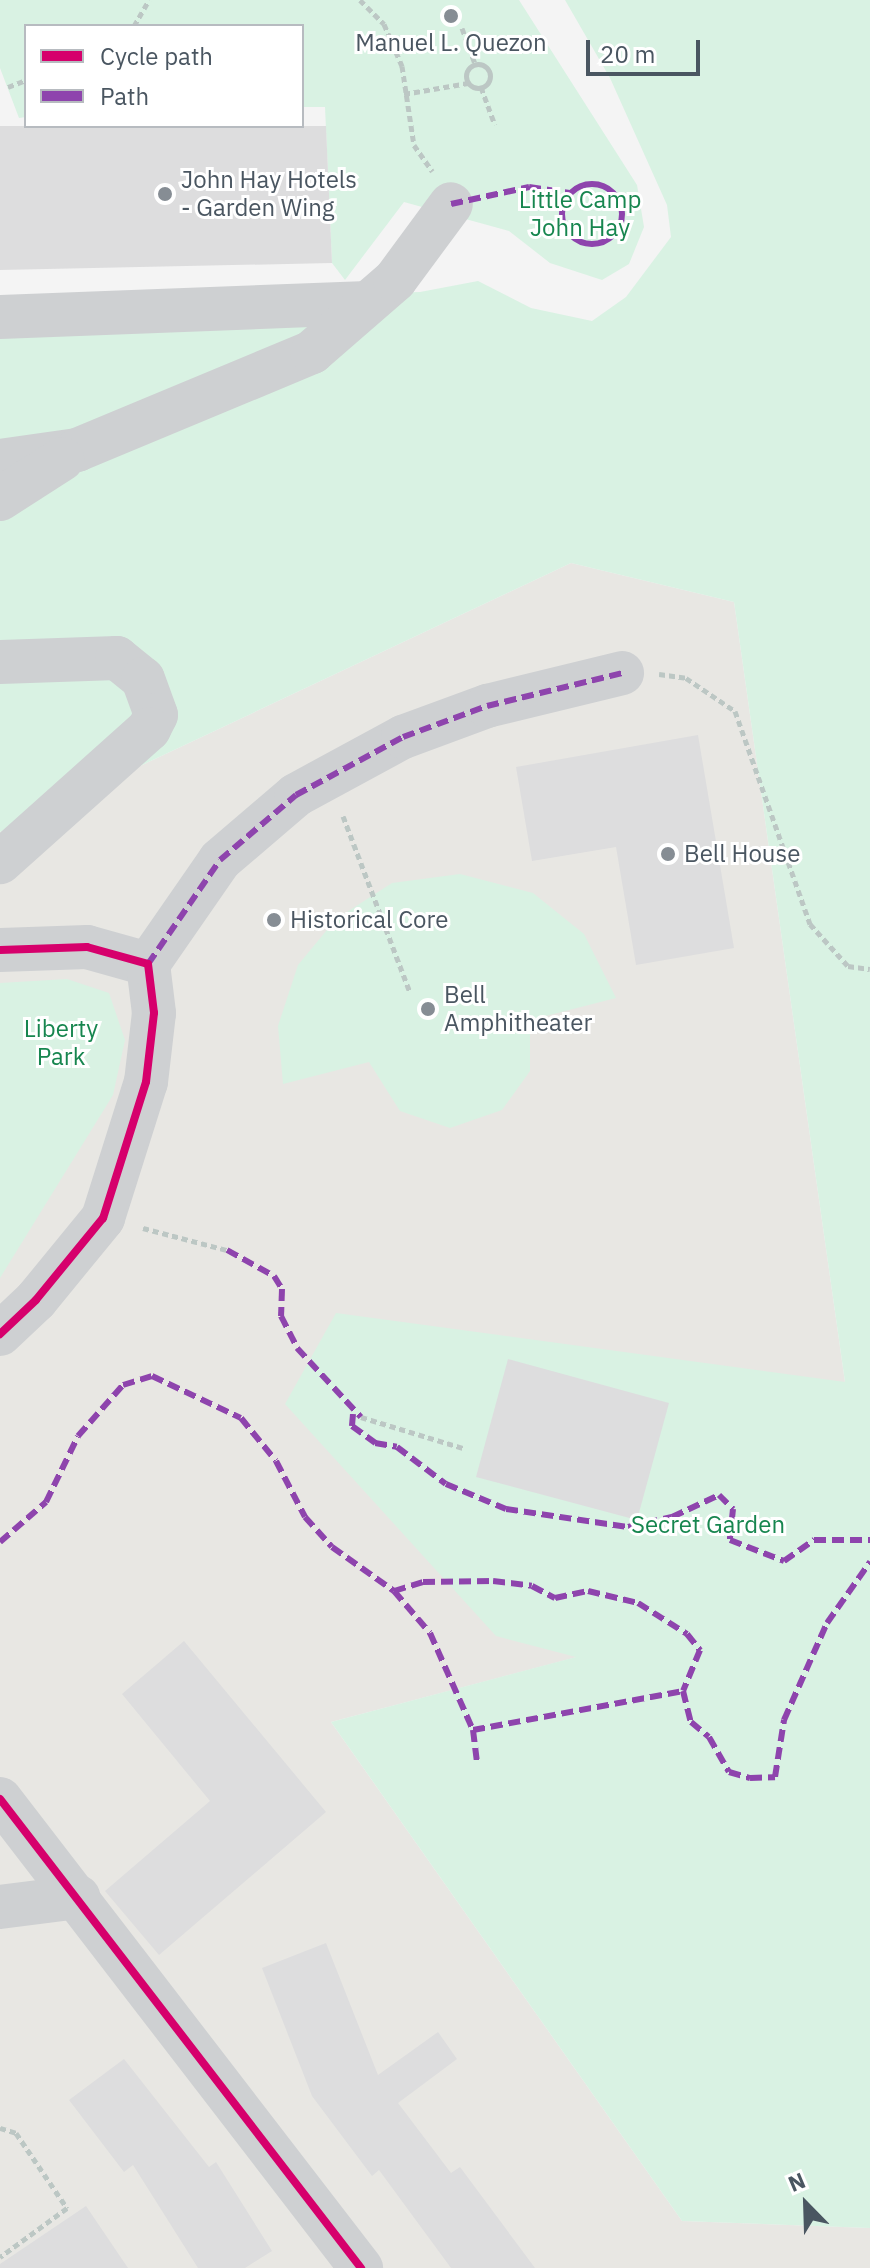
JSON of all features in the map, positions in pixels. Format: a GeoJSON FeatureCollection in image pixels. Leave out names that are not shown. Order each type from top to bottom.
{"type":"FeatureCollection","features":[{"type":"Feature","properties":{"kind":"street"},"geometry":{"type":"LineString","coordinates":[[0,499],[77,450],[312,352],[395,280],[451,204]]}},
{"type":"Feature","properties":{"kind":"street"},"geometry":{"type":"LineString","coordinates":[[0,317],[368,303]]}},
{"type":"Feature","properties":{"kind":"street"},"geometry":{"type":"LineString","coordinates":[[0,461],[77,450]]}},
{"type":"Feature","properties":{"kind":"street"},"geometry":{"type":"LineString","coordinates":[[0,662],[117,658],[143,679],[156,715],[149,729],[0,862]]}},
{"type":"Feature","properties":{"kind":"street"},"geometry":{"type":"LineString","coordinates":[[0,1334],[36,1300],[103,1218],[146,1082],[154,1013],[148,964],[220,860],[296,795],[403,737],[487,706],[622,673]]}},
{"type":"Feature","properties":{"kind":"street"},"geometry":{"type":"LineString","coordinates":[[0,950],[87,947],[148,964]]}},
{"type":"Feature","properties":{"kind":"street"},"geometry":{"type":"LineString","coordinates":[[0,1799],[361,2268]]}},
{"type":"Feature","properties":{"kind":"street"},"geometry":{"type":"LineString","coordinates":[[0,1907],[78,1897]]}},
{"type":"Feature","properties":{"kind":"path"},"geometry":{"type":"LineString","coordinates":[[135,24],[149,0]]}},
{"type":"Feature","properties":{"kind":"path"},"geometry":{"type":"LineString","coordinates":[[360,0],[384,24],[402,66],[414,145],[451,204]]}},
{"type":"Feature","properties":{"kind":"path"},"geometry":{"type":"LineString","coordinates":[[462,28],[475,64],[489,73],[481,87],[495,125]]}},
{"type":"Feature","properties":{"kind":"path"},"geometry":{"type":"LineString","coordinates":[[468,83],[466,72],[475,64]]}},
{"type":"Feature","properties":{"kind":"path"},"geometry":{"type":"LineString","coordinates":[[8,87],[24,81]]}},
{"type":"Feature","properties":{"kind":"path"},"geometry":{"type":"LineString","coordinates":[[404,94],[468,83],[481,87]]}},
{"type":"Feature","properties":{"kind":"path"},"geometry":{"type":"LineString","coordinates":[[622,673],[686,678],[735,711],[810,924],[848,966],[870,969]]}},
{"type":"Feature","properties":{"kind":"path"},"geometry":{"type":"LineString","coordinates":[[328,778],[410,992]]}},
{"type":"Feature","properties":{"kind":"path"},"geometry":{"type":"LineString","coordinates":[[103,1218],[227,1250]]}},
{"type":"Feature","properties":{"kind":"path"},"geometry":{"type":"LineString","coordinates":[[361,1417],[463,1448]]}},
{"type":"Feature","properties":{"kind":"path"},"geometry":{"type":"LineString","coordinates":[[0,2128],[16,2133],[67,2208],[0,2257]]}},
{"type":"Feature","properties":{"kind":"shaded area"},"geometry":{"type":"Polygon","coordinates":[[[571,563],[734,602],[845,1382],[771,1606],[331,1722],[682,2221],[870,2228],[870,2268],[0,2268],[0,832],[571,563]]]}},
{"type":"Feature","properties":{"kind":"green space","name":"Little Camp John Hay"},"geometry":{"type":"Polygon","coordinates":[[[0,0],[519,0],[637,185],[644,227],[629,264],[602,280],[550,263],[509,231],[404,202],[345,280],[332,263],[325,107],[304,107],[304,24],[24,24],[24,117],[19,118],[0,68],[0,0]]]}},
{"type":"Feature","properties":{"kind":"green space","name":"Secret Garden"},"geometry":{"type":"Polygon","coordinates":[[[565,0],[870,0],[870,2228],[682,2221],[331,1722],[576,1657],[496,1636],[285,1404],[336,1313],[845,1382],[734,602],[571,563],[0,832],[0,304],[420,292],[478,281],[531,308],[592,321],[626,297],[671,237],[667,205],[610,78],[565,0]]]}},
{"type":"Feature","properties":{"kind":"green space","name":"Bell Amphitheater"},"geometry":{"type":"Polygon","coordinates":[[[460,874],[533,893],[584,934],[616,998],[530,1020],[530,1071],[502,1110],[450,1128],[400,1111],[369,1062],[283,1084],[278,1026],[298,965],[336,919],[392,883],[460,874]]]}},
{"type":"Feature","properties":{"kind":"green space","name":"Liberty Park"},"geometry":{"type":"Polygon","coordinates":[[[67,979],[109,993],[125,1040],[113,1095],[0,1278],[0,983],[67,979]]]}},
{"type":"Feature","properties":{"kind":"building","name":"John Hay Hotels - Garden Wing"},"geometry":{"type":"Polygon","coordinates":[[[0,126],[326,126],[332,263],[0,270],[0,126]]]}},
{"type":"Feature","properties":{"kind":"building","name":"Bell House"},"geometry":{"type":"Polygon","coordinates":[[[698,735],[734,948],[636,965],[616,847],[532,861],[516,767],[698,735]]]}},
{"type":"Feature","properties":{"kind":"building"},"geometry":{"type":"Polygon","coordinates":[[[508,1359],[669,1403],[637,1520],[476,1477],[508,1359]]]}},
{"type":"Feature","properties":{"kind":"building"},"geometry":{"type":"Polygon","coordinates":[[[184,1641],[326,1812],[159,1955],[105,1891],[210,1801],[122,1694],[184,1641]]]}},
{"type":"Feature","properties":{"kind":"building"},"geometry":{"type":"Polygon","coordinates":[[[326,1943],[378,2075],[438,2032],[457,2059],[398,2103],[451,2173],[460,2167],[535,2268],[451,2268],[379,2170],[372,2176],[312,2096],[262,1968],[326,1943]]]}},
{"type":"Feature","properties":{"kind":"building"},"geometry":{"type":"Polygon","coordinates":[[[124,2059],[209,2167],[216,2162],[272,2251],[245,2268],[198,2268],[133,2165],[124,2172],[69,2100],[124,2059]]]}},
{"type":"Feature","properties":{"kind":"building"},"geometry":{"type":"Polygon","coordinates":[[[86,2206],[128,2268],[0,2268],[0,2264],[86,2206]]]}},
{"type":"Feature","properties":{"kind":"marked path"},"geometry":{"type":"LineString","coordinates":[[592,184],[604,186],[613,193],[620,202],[622,214],[620,226],[613,235],[604,242],[592,244],[580,242],[571,235],[564,226],[562,214],[564,202],[571,193],[580,186],[592,184]]}},
{"type":"Feature","properties":{"kind":"marked path"},"geometry":{"type":"LineString","coordinates":[[451,204],[529,187],[570,193]]}},
{"type":"Feature","properties":{"kind":"marked path"},"geometry":{"type":"LineString","coordinates":[[148,964],[220,860],[296,795],[403,737],[487,706],[622,673]]}},
{"type":"Feature","properties":{"kind":"marked path"},"geometry":{"type":"LineString","coordinates":[[227,1250],[274,1276],[282,1289],[281,1316],[297,1348],[361,1417]]}},
{"type":"Feature","properties":{"kind":"marked path"},"geometry":{"type":"LineString","coordinates":[[0,1542],[46,1502],[78,1436],[123,1385],[152,1376],[241,1418],[276,1461],[305,1517],[332,1547],[394,1591],[423,1582],[493,1581],[532,1586],[555,1598],[588,1591],[638,1603],[687,1634],[700,1650],[683,1691],[691,1722],[709,1737],[729,1772],[750,1778],[775,1777],[784,1720],[827,1623],[870,1562]]}},
{"type":"Feature","properties":{"kind":"marked path"},"geometry":{"type":"LineString","coordinates":[[353,1414],[352,1426],[375,1443],[397,1447],[446,1484],[506,1509],[628,1527],[672,1517],[719,1495],[733,1509],[730,1540],[784,1561],[814,1540],[870,1540]]}},
{"type":"Feature","properties":{"kind":"marked path"},"geometry":{"type":"LineString","coordinates":[[394,1591],[430,1633],[473,1730],[683,1691]]}},
{"type":"Feature","properties":{"kind":"marked path"},"geometry":{"type":"LineString","coordinates":[[473,1730],[477,1765]]}},
{"type":"Feature","properties":{"kind":"cycle path"},"geometry":{"type":"LineString","coordinates":[[0,950],[87,947],[148,964],[154,1013],[146,1082],[103,1218],[36,1300],[0,1334]]}},
{"type":"Feature","properties":{"kind":"cycle path"},"geometry":{"type":"LineString","coordinates":[[0,1799],[361,2268]]}},
{"type":"Feature","properties":{"kind":"place","name":"Manuel L. Quezon"},"geometry":{"type":"Point","coordinates":[451,16]}},
{"type":"Feature","properties":{"kind":"place","name":"John Hay Hotels - Garden Wing"},"geometry":{"type":"Point","coordinates":[165,194]}},
{"type":"Feature","properties":{"kind":"place","name":"Bell House"},"geometry":{"type":"Point","coordinates":[668,854]}},
{"type":"Feature","properties":{"kind":"place","name":"Historical Core"},"geometry":{"type":"Point","coordinates":[274,920]}},
{"type":"Feature","properties":{"kind":"place","name":"Bell Amphitheater"},"geometry":{"type":"Point","coordinates":[428,1009]}}]}
